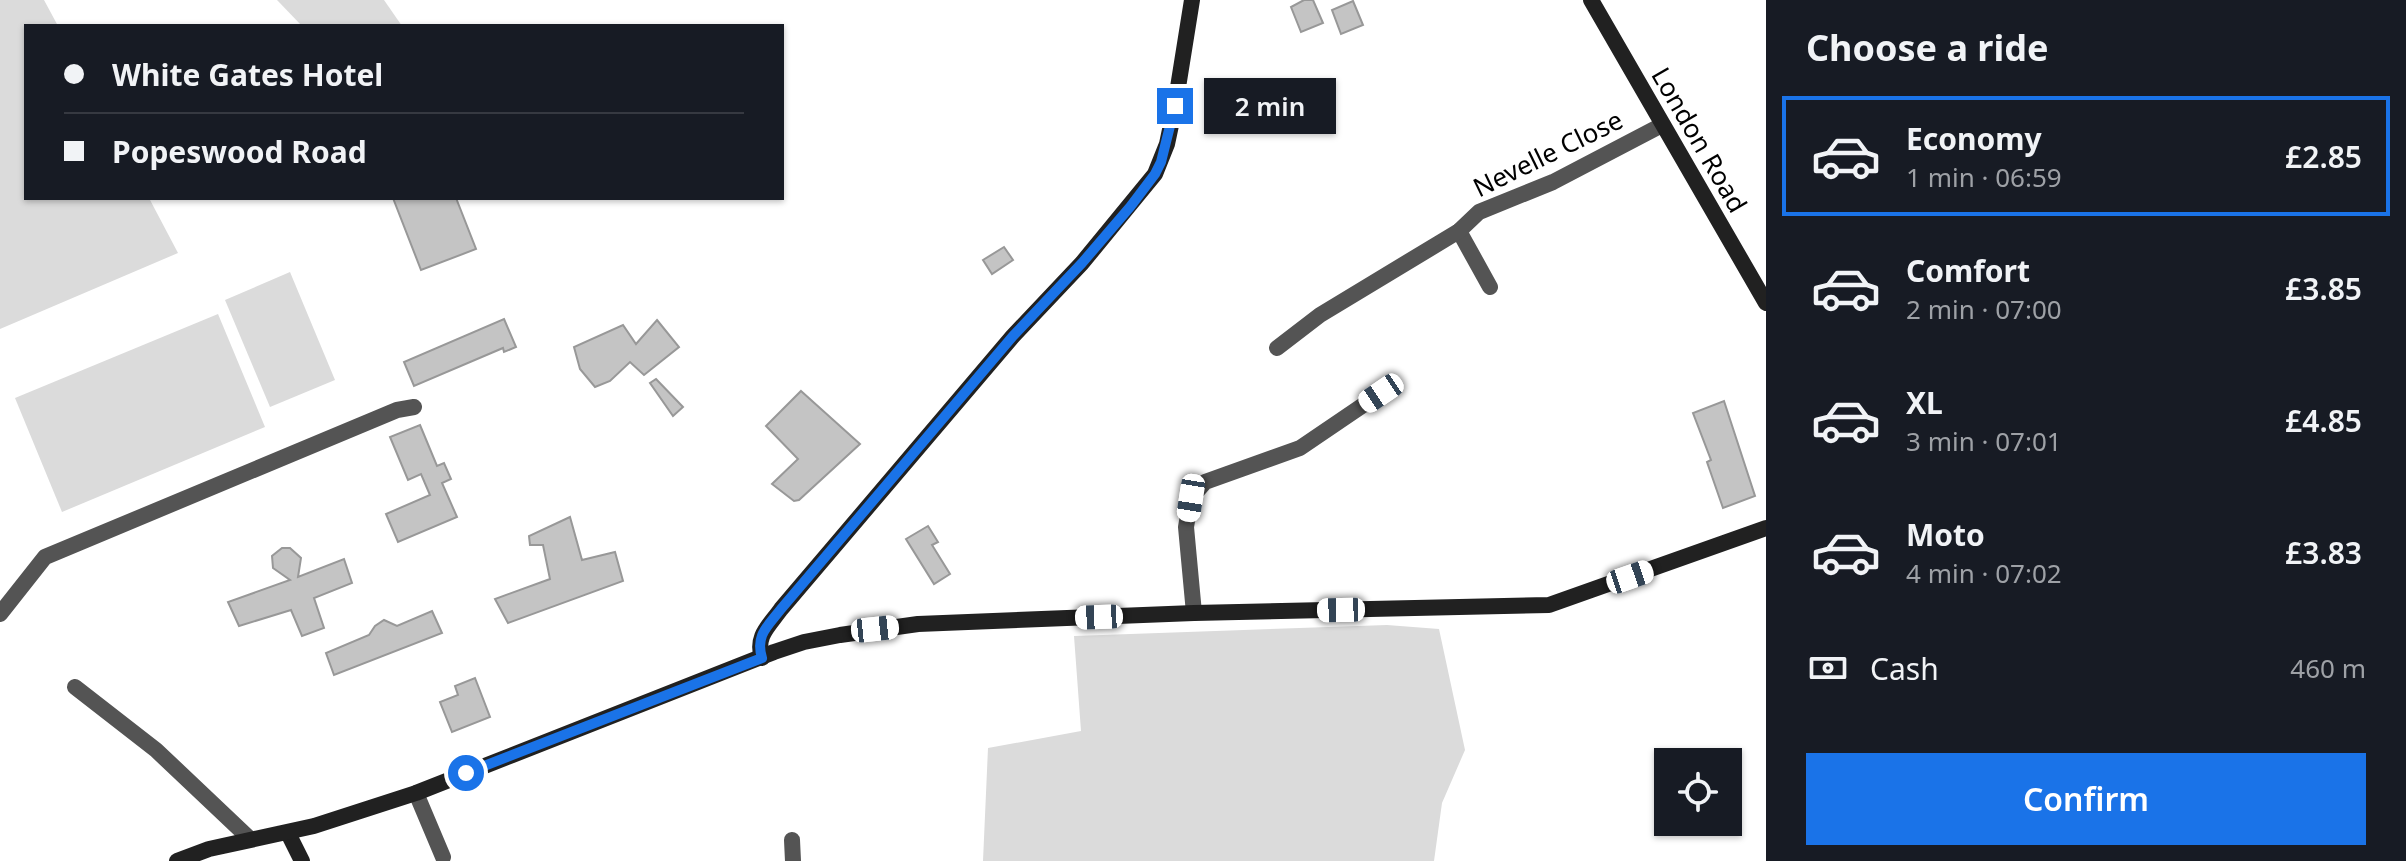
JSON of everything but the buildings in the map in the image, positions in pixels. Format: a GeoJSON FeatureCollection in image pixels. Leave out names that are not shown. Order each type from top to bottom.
{"type":"FeatureCollection","features":[{"type":"Feature","properties":{"kind":"street"},"geometry":{"type":"LineString","coordinates":[[762,658],[758,647],[760,637],[781,609],[1013,336],[1082,263],[1155,174],[1169,131],[1192,0]]}},
{"type":"Feature","properties":{"kind":"street","name":"London Road"},"geometry":{"type":"LineString","coordinates":[[1591,0],[1766,303]]}},
{"type":"Feature","properties":{"kind":"street","name":"Nevelle Close"},"geometry":{"type":"LineString","coordinates":[[1277,348],[1320,315],[1459,231],[1479,212],[1553,182],[1662,125]]}},
{"type":"Feature","properties":{"kind":"street","name":"Nevelle Close"},"geometry":{"type":"LineString","coordinates":[[1459,231],[1490,287]]}},
{"type":"Feature","properties":{"kind":"street"},"geometry":{"type":"LineString","coordinates":[[1194,613],[1186,527],[1191,498],[1205,482],[1300,448],[1381,393]]}},
{"type":"Feature","properties":{"kind":"street"},"geometry":{"type":"LineString","coordinates":[[0,614],[45,557],[397,410],[414,407]]}},
{"type":"Feature","properties":{"kind":"street"},"geometry":{"type":"LineString","coordinates":[[177,861],[211,855],[250,839],[288,833],[416,793],[804,642],[918,624],[1194,613],[1549,605],[1766,528]]}},
{"type":"Feature","properties":{"kind":"street"},"geometry":{"type":"LineString","coordinates":[[75,687],[156,750],[250,839]]}},
{"type":"Feature","properties":{"kind":"street"},"geometry":{"type":"LineString","coordinates":[[416,793],[443,857]]}},
{"type":"Feature","properties":{"kind":"street"},"geometry":{"type":"LineString","coordinates":[[288,833],[302,861]]}},
{"type":"Feature","properties":{"kind":"street"},"geometry":{"type":"LineString","coordinates":[[792,840],[793,861]]}},
{"type":"Feature","properties":{"kind":"shaded area"},"geometry":{"type":"Polygon","coordinates":[[[0,0],[44,0],[57,24],[24,24],[24,200],[150,200],[178,253],[0,329],[0,0]]]}},
{"type":"Feature","properties":{"kind":"shaded area"},"geometry":{"type":"Polygon","coordinates":[[[277,0],[384,0],[401,24],[300,24],[277,0]]]}},
{"type":"Feature","properties":{"kind":"shaded area"},"geometry":{"type":"Polygon","coordinates":[[[290,272],[335,380],[270,407],[225,300],[290,272]]]}},
{"type":"Feature","properties":{"kind":"shaded area"},"geometry":{"type":"Polygon","coordinates":[[[218,314],[265,427],[62,512],[15,398],[218,314]]]}},
{"type":"Feature","properties":{"kind":"shaded area"},"geometry":{"type":"Polygon","coordinates":[[[1387,625],[1439,629],[1465,750],[1442,803],[1434,861],[983,861],[988,748],[1081,731],[1074,636],[1387,625]]]}},
{"type":"Feature","properties":{"kind":"route"},"geometry":{"type":"LineString","coordinates":[[466,773],[762,658],[758,647],[760,637],[781,609],[1013,336],[1082,263],[1155,174],[1167,144],[1175,106]]}}]}
